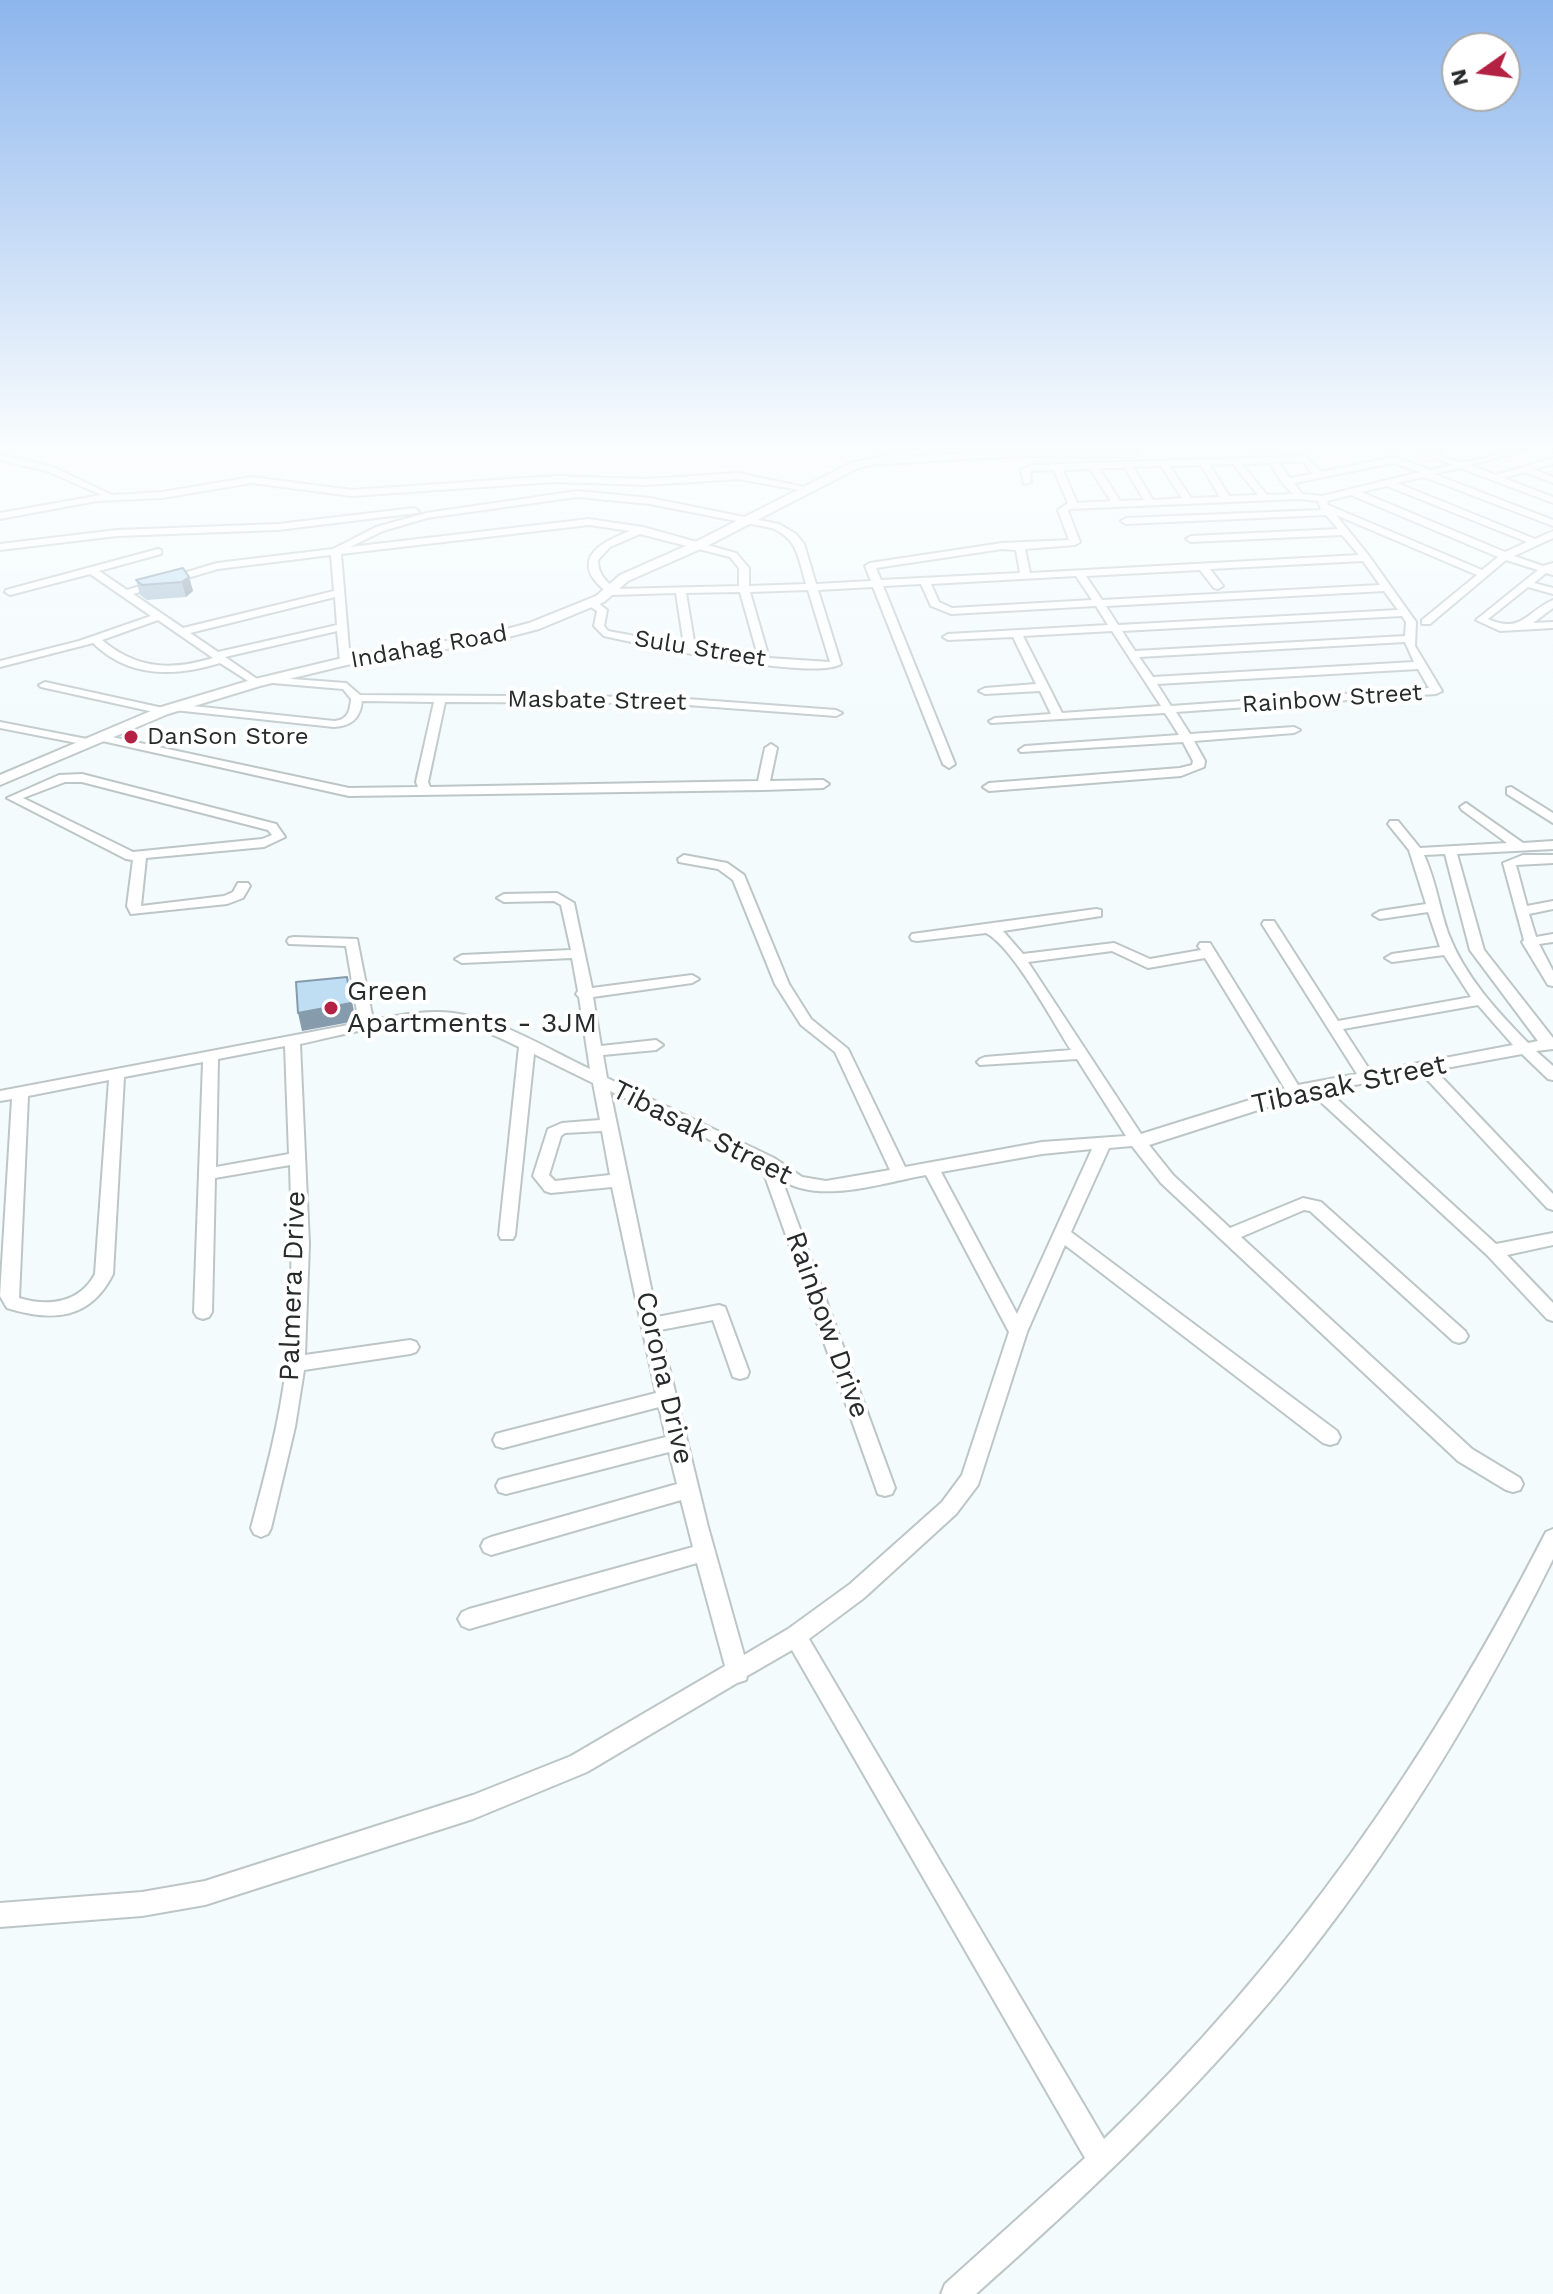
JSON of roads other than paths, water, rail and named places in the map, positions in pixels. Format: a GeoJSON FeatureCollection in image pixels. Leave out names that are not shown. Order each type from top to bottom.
{"type":"FeatureCollection","features":[{"type":"Feature","properties":{"kind":"main road","name":"Indahag Road"},"geometry":{"type":"LineString","coordinates":[[0,780],[169,709],[260,682],[345,661],[511,633],[592,603],[612,592],[624,578],[671,557]]}},
{"type":"Feature","properties":{"kind":"street"},"geometry":{"type":"LineString","coordinates":[[10,592],[139,557]]}},
{"type":"Feature","properties":{"kind":"street"},"geometry":{"type":"LineString","coordinates":[[123,594],[217,566],[288,557]]}},
{"type":"Feature","properties":{"kind":"street"},"geometry":{"type":"LineString","coordinates":[[337,557],[345,661]]}},
{"type":"Feature","properties":{"kind":"street"},"geometry":{"type":"LineString","coordinates":[[596,557],[597,579],[612,592],[810,587],[1366,558]]}},
{"type":"Feature","properties":{"kind":"street"},"geometry":{"type":"LineString","coordinates":[[735,557],[742,562],[744,589],[764,660]]}},
{"type":"Feature","properties":{"kind":"street"},"geometry":{"type":"LineString","coordinates":[[802,557],[810,587]]}},
{"type":"Feature","properties":{"kind":"street"},"geometry":{"type":"LineString","coordinates":[[923,557],[870,567],[949,764]]}},
{"type":"Feature","properties":{"kind":"street"},"geometry":{"type":"LineString","coordinates":[[1022,557],[1026,577]]}},
{"type":"Feature","properties":{"kind":"street"},"geometry":{"type":"LineString","coordinates":[[1444,557],[1484,574]]}},
{"type":"Feature","properties":{"kind":"street"},"geometry":{"type":"LineString","coordinates":[[1426,622],[1504,557]]}},
{"type":"Feature","properties":{"kind":"street"},"geometry":{"type":"LineString","coordinates":[[1509,557],[1550,568]]}},
{"type":"Feature","properties":{"kind":"street","name":"Rainbow Street"},"geometry":{"type":"LineString","coordinates":[[1167,709],[1431,693],[1436,687],[1408,639],[1413,630],[1366,558]]}},
{"type":"Feature","properties":{"kind":"street"},"geometry":{"type":"LineString","coordinates":[[1204,568],[1218,586]]}},
{"type":"Feature","properties":{"kind":"street"},"geometry":{"type":"LineString","coordinates":[[1550,568],[1525,583],[1482,623],[1519,629],[1553,625]]}},
{"type":"Feature","properties":{"kind":"street"},"geometry":{"type":"LineString","coordinates":[[45,685],[169,709],[340,724],[354,715],[357,698],[342,685],[260,682],[157,617],[91,570]]}},
{"type":"Feature","properties":{"kind":"street"},"geometry":{"type":"LineString","coordinates":[[989,787],[1191,771],[1198,767],[1199,761],[1187,738],[1080,574]]}},
{"type":"Feature","properties":{"kind":"street"},"geometry":{"type":"LineString","coordinates":[[925,581],[938,607],[958,611],[1387,588]]}},
{"type":"Feature","properties":{"kind":"street"},"geometry":{"type":"LineString","coordinates":[[1525,583],[1553,591]]}},
{"type":"Feature","properties":{"kind":"street","name":"Sulu Street"},"geometry":{"type":"LineString","coordinates":[[592,603],[602,610],[599,626],[604,633],[764,660],[834,667],[810,587]]}},
{"type":"Feature","properties":{"kind":"street"},"geometry":{"type":"LineString","coordinates":[[680,589],[690,647]]}},
{"type":"Feature","properties":{"kind":"street"},"geometry":{"type":"LineString","coordinates":[[180,632],[340,593]]}},
{"type":"Feature","properties":{"kind":"street"},"geometry":{"type":"LineString","coordinates":[[1519,629],[1553,603]]}},
{"type":"Feature","properties":{"kind":"street"},"geometry":{"type":"LineString","coordinates":[[948,637],[1404,613]]}},
{"type":"Feature","properties":{"kind":"street"},"geometry":{"type":"LineString","coordinates":[[0,664],[95,639],[157,617]]}},
{"type":"Feature","properties":{"kind":"street"},"geometry":{"type":"LineString","coordinates":[[95,639],[123,662],[153,669],[183,671],[219,658],[344,626]]}},
{"type":"Feature","properties":{"kind":"street"},"geometry":{"type":"LineString","coordinates":[[1016,633],[1058,716]]}},
{"type":"Feature","properties":{"kind":"street"},"geometry":{"type":"LineString","coordinates":[[1131,654],[1408,639]]}},
{"type":"Feature","properties":{"kind":"street"},"geometry":{"type":"LineString","coordinates":[[1149,681],[1423,665]]}},
{"type":"Feature","properties":{"kind":"street"},"geometry":{"type":"LineString","coordinates":[[985,691],[1043,687]]}},
{"type":"Feature","properties":{"kind":"street","name":"Masbate Street"},"geometry":{"type":"LineString","coordinates":[[357,698],[645,700],[836,713]]}},
{"type":"Feature","properties":{"kind":"street"},"geometry":{"type":"LineString","coordinates":[[426,791],[422,782],[440,699]]}},
{"type":"Feature","properties":{"kind":"street"},"geometry":{"type":"LineString","coordinates":[[995,721],[1167,709]]}},
{"type":"Feature","properties":{"kind":"street"},"geometry":{"type":"LineString","coordinates":[[0,725],[93,739],[335,791],[823,784]]}},
{"type":"Feature","properties":{"kind":"street"},"geometry":{"type":"LineString","coordinates":[[1025,750],[1294,730]]}},
{"type":"Feature","properties":{"kind":"street"},"geometry":{"type":"LineString","coordinates":[[763,786],[771,748]]}},
{"type":"Feature","properties":{"kind":"street"},"geometry":{"type":"LineString","coordinates":[[0,790],[13,798],[120,852],[140,855],[264,843],[277,839],[280,833],[272,827],[82,778],[57,779],[13,798]]}},
{"type":"Feature","properties":{"kind":"street"},"geometry":{"type":"LineString","coordinates":[[1511,791],[1553,819]]}},
{"type":"Feature","properties":{"kind":"street"},"geometry":{"type":"LineString","coordinates":[[1466,807],[1519,846]]}},
{"type":"Feature","properties":{"kind":"street"},"geometry":{"type":"LineString","coordinates":[[1394,824],[1416,852],[1448,950],[1483,1000],[1526,1050],[1553,1075]]}},
{"type":"Feature","properties":{"kind":"street"},"geometry":{"type":"LineString","coordinates":[[1416,852],[1553,845]]}},
{"type":"Feature","properties":{"kind":"street"},"geometry":{"type":"LineString","coordinates":[[1450,850],[1477,950],[1551,1044]]}},
{"type":"Feature","properties":{"kind":"street"},"geometry":{"type":"LineString","coordinates":[[140,855],[136,911],[227,900],[238,895],[243,886]]}},
{"type":"Feature","properties":{"kind":"street"},"geometry":{"type":"LineString","coordinates":[[684,859],[722,866],[744,885],[782,984],[806,1022],[841,1049],[901,1175]]}},
{"type":"Feature","properties":{"kind":"street"},"geometry":{"type":"LineString","coordinates":[[1552,980],[1529,942],[1524,911],[1509,863],[1523,859],[1553,859]]}},
{"type":"Feature","properties":{"kind":"street","name":"Corona Drive"},"geometry":{"type":"LineString","coordinates":[[504,898],[563,899],[569,910],[620,1180],[702,1553],[738,1673]]}},
{"type":"Feature","properties":{"kind":"street"},"geometry":{"type":"LineString","coordinates":[[1524,911],[1553,905]]}},
{"type":"Feature","properties":{"kind":"street"},"geometry":{"type":"LineString","coordinates":[[1380,915],[1435,907]]}},
{"type":"Feature","properties":{"kind":"street"},"geometry":{"type":"LineString","coordinates":[[917,937],[1096,913]]}},
{"type":"Feature","properties":{"kind":"street"},"geometry":{"type":"LineString","coordinates":[[1269,924],[1368,1079]]}},
{"type":"Feature","properties":{"kind":"street"},"geometry":{"type":"LineString","coordinates":[[988,929],[998,934],[1019,959],[1138,1142],[1167,1179],[1465,1455],[1513,1484]]}},
{"type":"Feature","properties":{"kind":"street"},"geometry":{"type":"LineString","coordinates":[[1529,942],[1553,938]]}},
{"type":"Feature","properties":{"kind":"street"},"geometry":{"type":"LineString","coordinates":[[294,941],[352,942],[367,1026]]}},
{"type":"Feature","properties":{"kind":"street"},"geometry":{"type":"LineString","coordinates":[[1019,959],[1114,947],[1144,964],[1207,948],[1294,1091]]}},
{"type":"Feature","properties":{"kind":"street"},"geometry":{"type":"LineString","coordinates":[[1392,958],[1448,950]]}},
{"type":"Feature","properties":{"kind":"street"},"geometry":{"type":"LineString","coordinates":[[462,959],[576,954]]}},
{"type":"Feature","properties":{"kind":"street"},"geometry":{"type":"LineString","coordinates":[[583,994],[692,979]]}},
{"type":"Feature","properties":{"kind":"street"},"geometry":{"type":"LineString","coordinates":[[1334,1026],[1483,1000]]}},
{"type":"Feature","properties":{"kind":"street","name":"Tibasak Street"},"geometry":{"type":"LineString","coordinates":[[0,1096],[367,1026],[421,1017],[453,1018],[492,1028],[768,1162],[798,1182],[816,1187],[901,1175],[1042,1148],[1138,1142],[1171,1134],[1294,1091],[1551,1044]]}},
{"type":"Feature","properties":{"kind":"street","name":"Palmera Drive"},"geometry":{"type":"LineString","coordinates":[[261,1528],[283,1440],[296,1364],[299,1277],[292,1040]]}},
{"type":"Feature","properties":{"kind":"street"},"geometry":{"type":"LineString","coordinates":[[507,1235],[527,1045]]}},
{"type":"Feature","properties":{"kind":"street"},"geometry":{"type":"LineString","coordinates":[[595,1051],[656,1045]]}},
{"type":"Feature","properties":{"kind":"street"},"geometry":{"type":"LineString","coordinates":[[985,1062],[1082,1054]]}},
{"type":"Feature","properties":{"kind":"street"},"geometry":{"type":"LineString","coordinates":[[203,1312],[211,1055]]}},
{"type":"Feature","properties":{"kind":"street"},"geometry":{"type":"LineString","coordinates":[[1425,1068],[1553,1204]]}},
{"type":"Feature","properties":{"kind":"street"},"geometry":{"type":"LineString","coordinates":[[20,1092],[9,1285],[13,1303],[34,1308],[60,1307],[89,1299],[104,1274],[117,1073]]}},
{"type":"Feature","properties":{"kind":"street"},"geometry":{"type":"LineString","coordinates":[[1314,1087],[1493,1251],[1553,1314]]}},
{"type":"Feature","properties":{"kind":"street"},"geometry":{"type":"LineString","coordinates":[[609,1125],[562,1128],[554,1133],[541,1176],[551,1187],[561,1188],[620,1180]]}},
{"type":"Feature","properties":{"kind":"street"},"geometry":{"type":"LineString","coordinates":[[0,1915],[142,1904],[205,1893],[363,1844],[553,1776],[738,1673],[796,1636],[857,1591],[964,1491],[978,1465],[1018,1332],[1102,1145]]}},
{"type":"Feature","properties":{"kind":"street"},"geometry":{"type":"LineString","coordinates":[[208,1174],[296,1158]]}},
{"type":"Feature","properties":{"kind":"street","name":"Rainbow Drive"},"geometry":{"type":"LineString","coordinates":[[768,1162],[885,1488]]}},
{"type":"Feature","properties":{"kind":"street"},"geometry":{"type":"LineString","coordinates":[[931,1169],[1018,1332]]}},
{"type":"Feature","properties":{"kind":"street"},"geometry":{"type":"LineString","coordinates":[[1227,1236],[1303,1204],[1315,1206],[1459,1336]]}},
{"type":"Feature","properties":{"kind":"street"},"geometry":{"type":"LineString","coordinates":[[1061,1233],[1330,1437]]}},
{"type":"Feature","properties":{"kind":"street"},"geometry":{"type":"LineString","coordinates":[[1493,1251],[1553,1239]]}},
{"type":"Feature","properties":{"kind":"street"},"geometry":{"type":"LineString","coordinates":[[652,1325],[719,1312],[740,1372]]}},
{"type":"Feature","properties":{"kind":"street"},"geometry":{"type":"LineString","coordinates":[[296,1364],[410,1347]]}},
{"type":"Feature","properties":{"kind":"street"},"geometry":{"type":"LineString","coordinates":[[503,1440],[668,1397]]}},
{"type":"Feature","properties":{"kind":"street"},"geometry":{"type":"LineString","coordinates":[[506,1486],[679,1442]]}},
{"type":"Feature","properties":{"kind":"street"},"geometry":{"type":"LineString","coordinates":[[491,1546],[689,1489]]}},
{"type":"Feature","properties":{"kind":"street"},"geometry":{"type":"LineString","coordinates":[[955,2294],[1102,2162],[1234,2022],[1330,1905],[1459,1713],[1553,1538]]}},
{"type":"Feature","properties":{"kind":"street"},"geometry":{"type":"LineString","coordinates":[[469,1619],[702,1553]]}},
{"type":"Feature","properties":{"kind":"street"},"geometry":{"type":"LineString","coordinates":[[796,1636],[1102,2162]]}},
{"type":"Feature","properties":{"kind":"place","name":"DanSon Store"},"geometry":{"type":"Point","coordinates":[131,737]}},
{"type":"Feature","properties":{"kind":"place","name":"Green Apartments - 3JM"},"geometry":{"type":"Point","coordinates":[331,1008]}}]}
